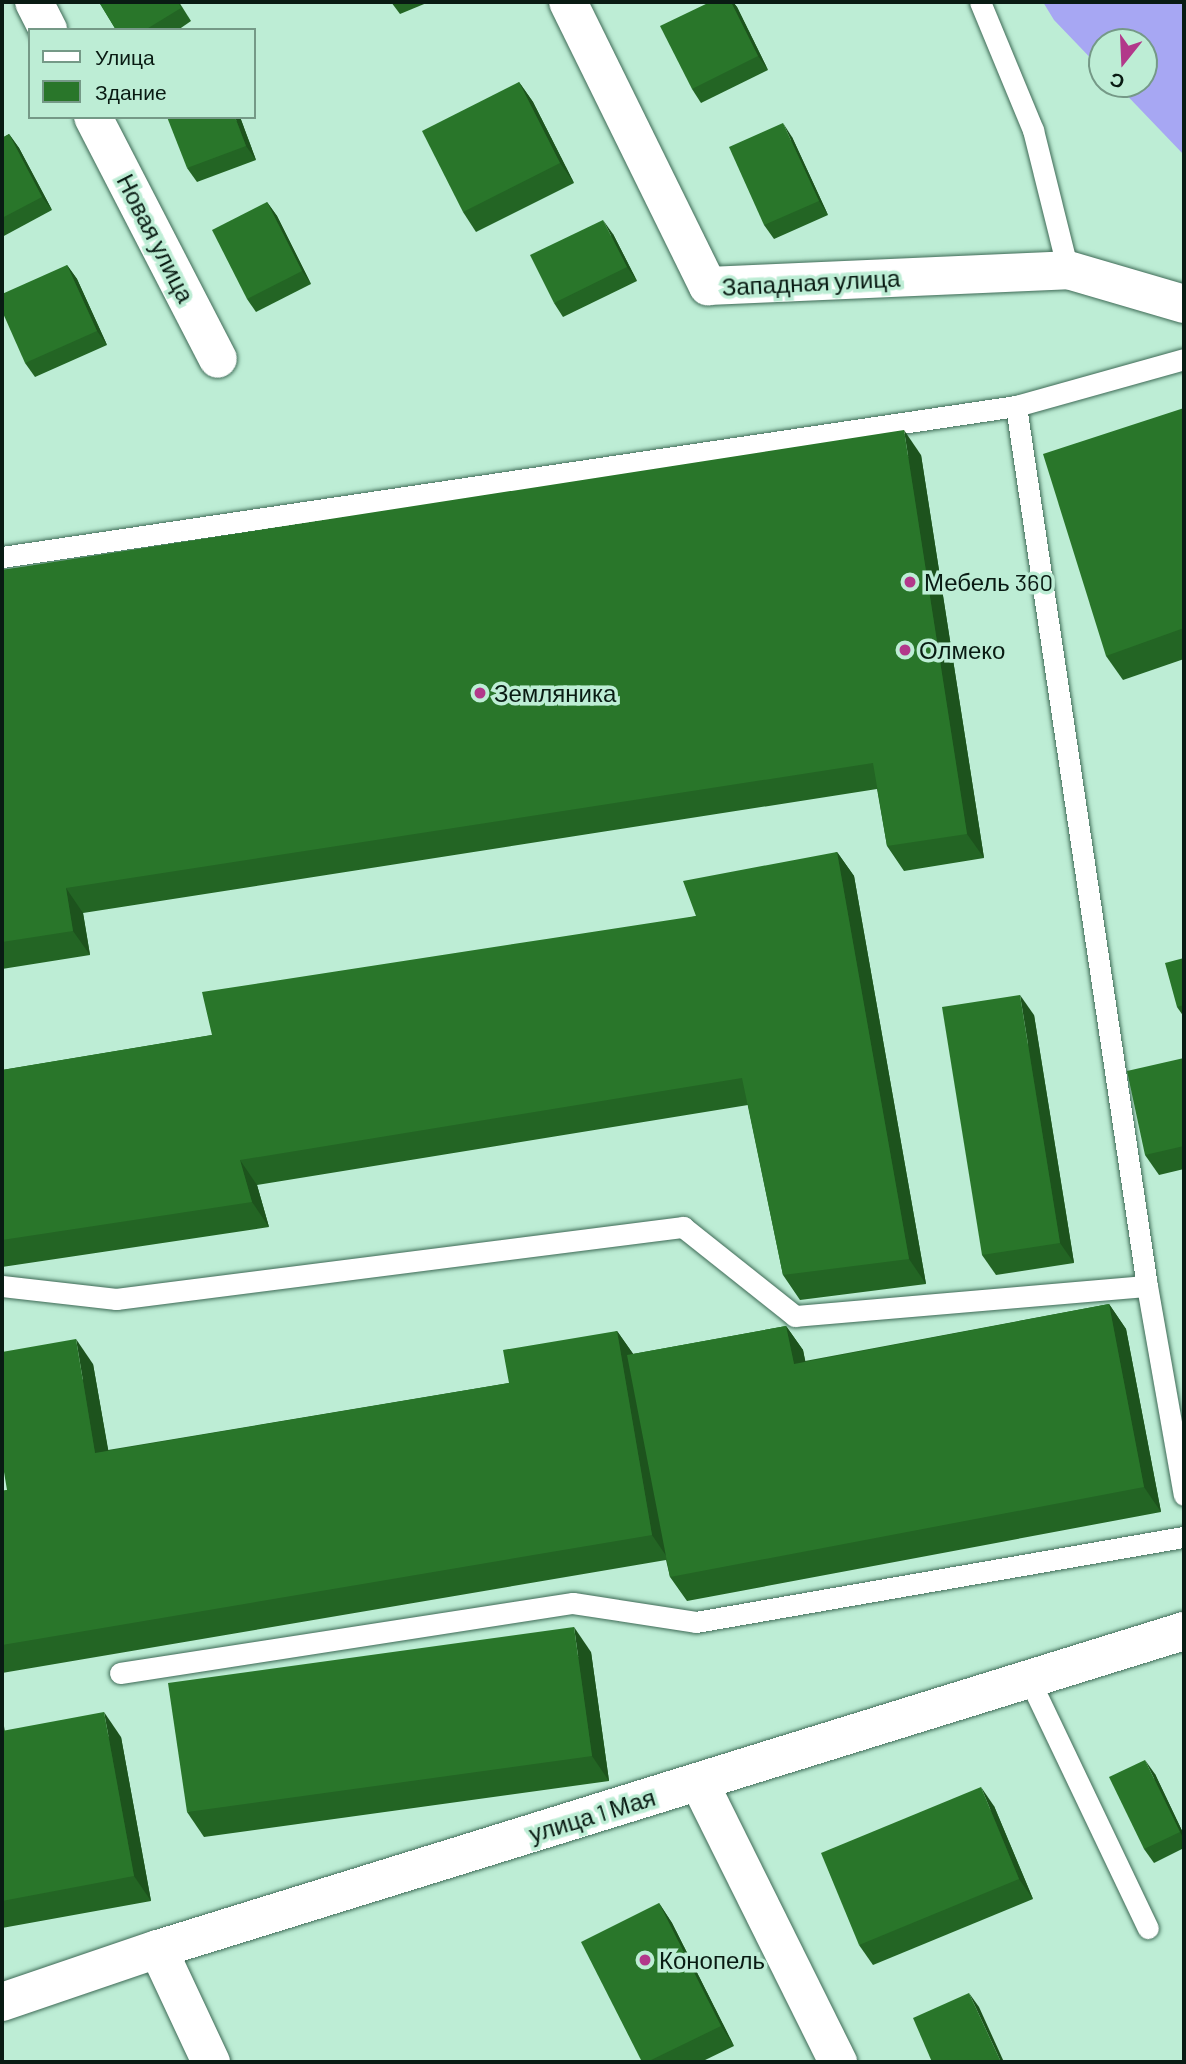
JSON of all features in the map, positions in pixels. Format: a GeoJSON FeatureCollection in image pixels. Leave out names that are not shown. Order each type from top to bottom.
{"type":"FeatureCollection","features":[{"type":"Feature","properties":{"kind":"street"},"geometry":{"type":"LineString","coordinates":[[34,2],[47,28]]}},
{"type":"Feature","properties":{"kind":"street","name":"Западная улица"},"geometry":{"type":"LineString","coordinates":[[568,2],[708,286],[1068,270],[1184,304]]}},
{"type":"Feature","properties":{"kind":"street","name":"Новая улица"},"geometry":{"type":"LineString","coordinates":[[94,119],[218,359]]}},
{"type":"Feature","properties":{"kind":"street","name":"улица 1 Мая"},"geometry":{"type":"LineString","coordinates":[[2,2002],[158,1949],[1184,1631]]}},
{"type":"Feature","properties":{"kind":"street"},"geometry":{"type":"LineString","coordinates":[[699,1782],[838,2062]]}},
{"type":"Feature","properties":{"kind":"street"},"geometry":{"type":"LineString","coordinates":[[158,1949],[211,2062]]}},
{"type":"Feature","properties":{"kind":"lane"},"geometry":{"type":"LineString","coordinates":[[980,2],[1033,130],[1068,270]]}},
{"type":"Feature","properties":{"kind":"lane"},"geometry":{"type":"LineString","coordinates":[[2,557],[1016,406],[1184,359]]}},
{"type":"Feature","properties":{"kind":"lane"},"geometry":{"type":"LineString","coordinates":[[1016,406],[1147,1286],[1184,1495]]}},
{"type":"Feature","properties":{"kind":"lane"},"geometry":{"type":"LineString","coordinates":[[2,1286],[116,1299],[683,1227],[795,1316],[1147,1286]]}},
{"type":"Feature","properties":{"kind":"lane"},"geometry":{"type":"LineString","coordinates":[[120,1673],[573,1603],[696,1622],[1184,1537]]}},
{"type":"Feature","properties":{"kind":"lane"},"geometry":{"type":"LineString","coordinates":[[1029,1679],[1148,1928]]}},
{"type":"Feature","properties":{"kind":"shaded area"},"geometry":{"type":"Polygon","coordinates":[[[1043,2],[1184,2],[1184,155],[1129,98],[1158,98],[1158,28],[1088,28],[1088,55],[1054,20],[1043,2]]]}},
{"type":"Feature","properties":{"kind":"building"},"geometry":{"type":"Polygon","coordinates":[[[99,2],[178,2],[181,8],[148,28],[115,28],[99,2]]]}},
{"type":"Feature","properties":{"kind":"building"},"geometry":{"type":"Polygon","coordinates":[[[710,2],[731,2],[758,56],[692,89],[660,26],[710,2]]]}},
{"type":"Feature","properties":{"kind":"building"},"geometry":{"type":"Polygon","coordinates":[[[519,82],[560,163],[463,212],[422,131],[519,82]]]}},
{"type":"Feature","properties":{"kind":"building"},"geometry":{"type":"Polygon","coordinates":[[[168,119],[236,119],[246,146],[187,168],[168,119]]]}},
{"type":"Feature","properties":{"kind":"building"},"geometry":{"type":"Polygon","coordinates":[[[783,123],[819,201],[764,225],[729,147],[783,123]]]}},
{"type":"Feature","properties":{"kind":"building"},"geometry":{"type":"Polygon","coordinates":[[[9,134],[42,197],[2,218],[2,138],[9,134]]]}},
{"type":"Feature","properties":{"kind":"building"},"geometry":{"type":"Polygon","coordinates":[[[267,202],[302,271],[247,299],[212,230],[267,202]]]}},
{"type":"Feature","properties":{"kind":"building"},"geometry":{"type":"Polygon","coordinates":[[[603,220],[627,267],[554,303],[530,255],[603,220]]]}},
{"type":"Feature","properties":{"kind":"building"},"geometry":{"type":"Polygon","coordinates":[[[67,265],[97,331],[25,363],[2,311],[2,294],[67,265]]]}},
{"type":"Feature","properties":{"kind":"building"},"geometry":{"type":"Polygon","coordinates":[[[1184,408],[1184,628],[1106,656],[1043,454],[1184,408]]]}},
{"type":"Feature","properties":{"kind":"building","name":"Земляника"},"geometry":{"type":"Polygon","coordinates":[[[904,430],[967,834],[887,846],[873,763],[66,888],[73,931],[2,942],[2,570],[904,430]]]}},
{"type":"Feature","properties":{"kind":"building"},"geometry":{"type":"Polygon","coordinates":[[[837,852],[909,1259],[783,1275],[742,1078],[240,1160],[252,1202],[2,1240],[2,1070],[212,1035],[202,992],[696,916],[683,881],[837,852]]]}},
{"type":"Feature","properties":{"kind":"building"},"geometry":{"type":"Polygon","coordinates":[[[1184,958],[1184,1005],[1177,1007],[1165,963],[1184,958]]]}},
{"type":"Feature","properties":{"kind":"building"},"geometry":{"type":"Polygon","coordinates":[[[1020,995],[1060,1243],[982,1255],[942,1007],[1020,995]]]}},
{"type":"Feature","properties":{"kind":"building"},"geometry":{"type":"Polygon","coordinates":[[[1184,1058],[1184,1146],[1145,1155],[1127,1071],[1184,1058]]]}},
{"type":"Feature","properties":{"kind":"building"},"geometry":{"type":"Polygon","coordinates":[[[1109,1304],[1144,1487],[670,1577],[627,1355],[786,1326],[794,1364],[1109,1304]]]}},
{"type":"Feature","properties":{"kind":"building"},"geometry":{"type":"Polygon","coordinates":[[[617,1331],[652,1535],[2,1645],[2,1491],[7,1490],[2,1460],[2,1352],[76,1339],[95,1453],[509,1383],[503,1350],[617,1331]]]}},
{"type":"Feature","properties":{"kind":"building"},"geometry":{"type":"Polygon","coordinates":[[[574,1627],[592,1756],[187,1812],[168,1683],[574,1627]]]}},
{"type":"Feature","properties":{"kind":"building"},"geometry":{"type":"Polygon","coordinates":[[[104,1712],[134,1876],[2,1901],[2,1731],[104,1712]]]}},
{"type":"Feature","properties":{"kind":"building"},"geometry":{"type":"Polygon","coordinates":[[[1145,1760],[1180,1832],[1144,1849],[1109,1777],[1145,1760]]]}},
{"type":"Feature","properties":{"kind":"building"},"geometry":{"type":"Polygon","coordinates":[[[981,1787],[1019,1879],[859,1945],[821,1853],[981,1787]]]}},
{"type":"Feature","properties":{"kind":"building"},"geometry":{"type":"Polygon","coordinates":[[[659,1903],[721,2026],[642,2062],[581,1942],[659,1903]]]}},
{"type":"Feature","properties":{"kind":"building"},"geometry":{"type":"Polygon","coordinates":[[[969,1993],[1001,2062],[932,2062],[913,2018],[969,1993]]]}},
{"type":"Feature","properties":{"kind":"place","name":"Мебель 360"},"geometry":{"type":"Point","coordinates":[910,582]}},
{"type":"Feature","properties":{"kind":"place","name":"Олмеко"},"geometry":{"type":"Point","coordinates":[905,650]}},
{"type":"Feature","properties":{"kind":"place","name":"Земляника"},"geometry":{"type":"Point","coordinates":[480,693]}},
{"type":"Feature","properties":{"kind":"place","name":"Конопель"},"geometry":{"type":"Point","coordinates":[645,1960]}}]}
